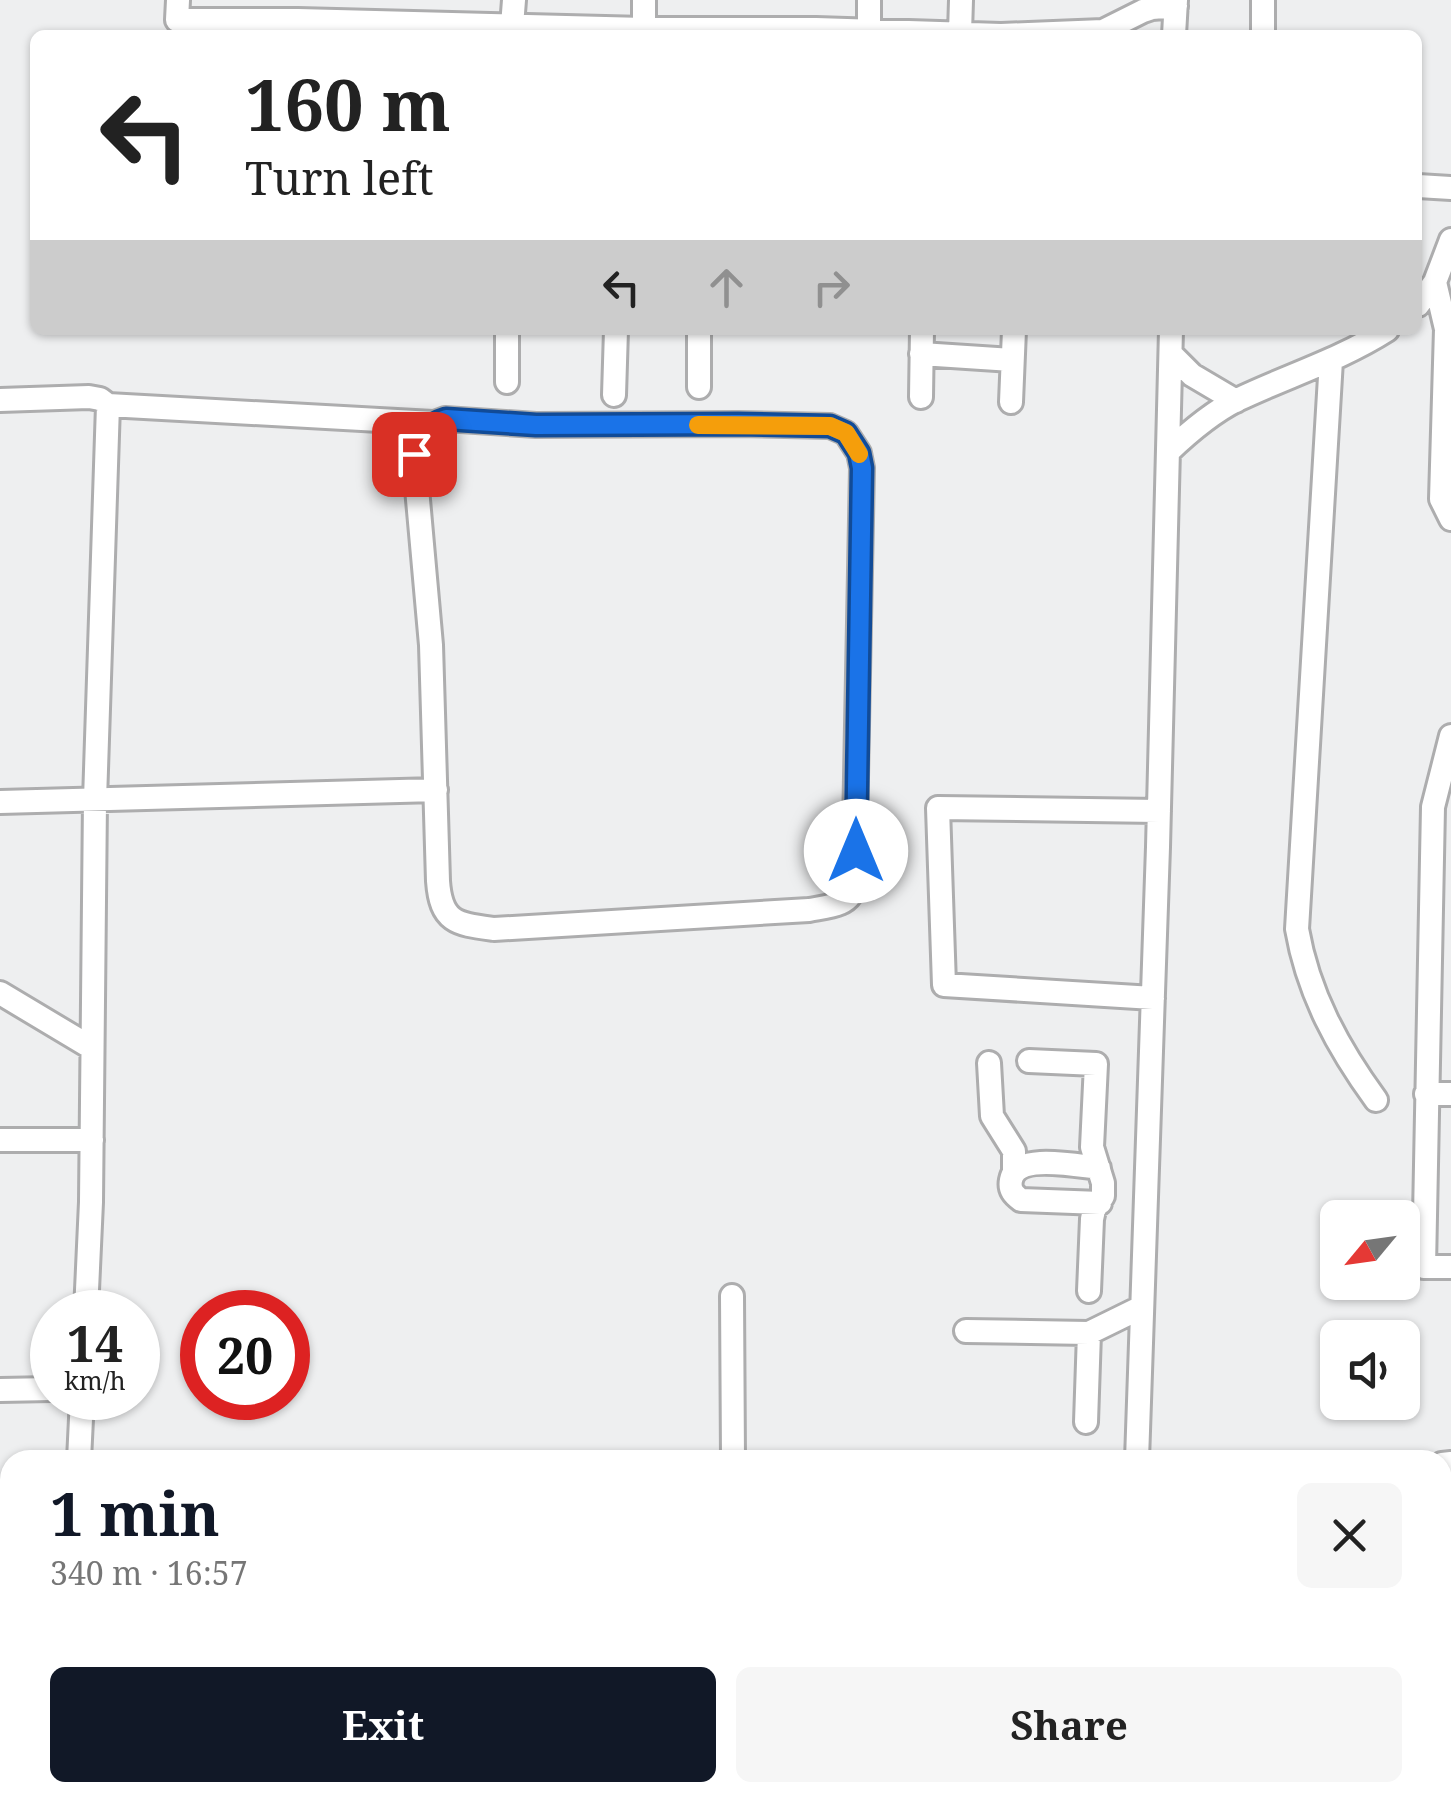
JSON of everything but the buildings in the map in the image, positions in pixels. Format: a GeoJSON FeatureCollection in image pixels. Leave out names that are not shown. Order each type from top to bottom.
{"type":"FeatureCollection","features":[{"type":"Feature","properties":{"kind":"street"},"geometry":{"type":"LineString","coordinates":[[178,0],[178,20],[297,10],[463,30],[512,26],[600,30]]}},
{"type":"Feature","properties":{"kind":"street"},"geometry":{"type":"LineString","coordinates":[[512,26],[514,0]]}},
{"type":"Feature","properties":{"kind":"street"},"geometry":{"type":"LineString","coordinates":[[644,0],[644,30]]}},
{"type":"Feature","properties":{"kind":"street"},"geometry":{"type":"LineString","coordinates":[[869,0],[869,30]]}},
{"type":"Feature","properties":{"kind":"street"},"geometry":{"type":"LineString","coordinates":[[960,30],[961,0]]}},
{"type":"Feature","properties":{"kind":"street"},"geometry":{"type":"LineString","coordinates":[[1263,0],[1263,30]]}},
{"type":"Feature","properties":{"kind":"street"},"geometry":{"type":"LineString","coordinates":[[1107,30],[1143,10],[1176,3],[1174,30]]}},
{"type":"Feature","properties":{"kind":"street"},"geometry":{"type":"LineString","coordinates":[[1422,186],[1451,188]]}},
{"type":"Feature","properties":{"kind":"street"},"geometry":{"type":"LineString","coordinates":[[1451,240],[1434,282],[1446,329],[1441,499],[1451,519]]}},
{"type":"Feature","properties":{"kind":"street"},"geometry":{"type":"LineString","coordinates":[[1422,298],[1451,264]]}},
{"type":"Feature","properties":{"kind":"street"},"geometry":{"type":"LineString","coordinates":[[507,382],[508,335]]}},
{"type":"Feature","properties":{"kind":"street"},"geometry":{"type":"LineString","coordinates":[[614,395],[616,335]]}},
{"type":"Feature","properties":{"kind":"street"},"geometry":{"type":"LineString","coordinates":[[699,387],[700,335]]}},
{"type":"Feature","properties":{"kind":"street"},"geometry":{"type":"LineString","coordinates":[[921,398],[922,335]]}},
{"type":"Feature","properties":{"kind":"street"},"geometry":{"type":"LineString","coordinates":[[1011,402],[1014,335]]}},
{"type":"Feature","properties":{"kind":"street"},"geometry":{"type":"LineString","coordinates":[[1137,1450],[1171,335]]}},
{"type":"Feature","properties":{"kind":"street"},"geometry":{"type":"LineString","coordinates":[[1168,452],[1209,417],[1236,401],[1378,335]]}},
{"type":"Feature","properties":{"kind":"street"},"geometry":{"type":"LineString","coordinates":[[922,354],[1012,360]]}},
{"type":"Feature","properties":{"kind":"street"},"geometry":{"type":"LineString","coordinates":[[1172,355],[1192,375],[1236,401]]}},
{"type":"Feature","properties":{"kind":"street"},"geometry":{"type":"LineString","coordinates":[[1331,360],[1297,929],[1303,964],[1322,1011],[1350,1064],[1376,1100]]}},
{"type":"Feature","properties":{"kind":"street"},"geometry":{"type":"LineString","coordinates":[[0,400],[89,397],[108,405],[433,422],[446,419],[536,425],[794,425],[830,426],[846,433],[859,453],[862,468],[856,873],[852,893],[839,904],[809,910],[494,929],[467,926],[446,914],[439,901],[431,644],[414,454],[420,436],[433,422]]}},
{"type":"Feature","properties":{"kind":"street"},"geometry":{"type":"LineString","coordinates":[[87,1290],[108,405]]}},
{"type":"Feature","properties":{"kind":"street"},"geometry":{"type":"LineString","coordinates":[[1451,736],[1433,807],[1424,1267],[1451,1267]]}},
{"type":"Feature","properties":{"kind":"street"},"geometry":{"type":"LineString","coordinates":[[0,802],[436,790]]}},
{"type":"Feature","properties":{"kind":"street"},"geometry":{"type":"LineString","coordinates":[[1153,998],[944,985],[938,808],[1159,811]]}},
{"type":"Feature","properties":{"kind":"street"},"geometry":{"type":"LineString","coordinates":[[0,993],[92,1048]]}},
{"type":"Feature","properties":{"kind":"street"},"geometry":{"type":"LineString","coordinates":[[1029,1061],[1096,1064],[1092,1148],[1100,1184],[1092,1219],[1089,1291]]}},
{"type":"Feature","properties":{"kind":"street"},"geometry":{"type":"LineString","coordinates":[[989,1063],[992,1116],[1014,1151],[1014,1174]]}},
{"type":"Feature","properties":{"kind":"street"},"geometry":{"type":"LineString","coordinates":[[1426,1094],[1451,1094]]}},
{"type":"Feature","properties":{"kind":"street"},"geometry":{"type":"LineString","coordinates":[[0,1140],[92,1140]]}},
{"type":"Feature","properties":{"kind":"street"},"geometry":{"type":"LineString","coordinates":[[1100,1184],[1039,1162],[1020,1166],[1010,1180],[1011,1189],[1021,1200],[1100,1184],[1147,1185]]}},
{"type":"Feature","properties":{"kind":"street"},"geometry":{"type":"LineString","coordinates":[[732,1296],[733,1450]]}},
{"type":"Feature","properties":{"kind":"street"},"geometry":{"type":"LineString","coordinates":[[966,1331],[1090,1333],[1142,1307]]}},
{"type":"Feature","properties":{"kind":"street"},"geometry":{"type":"LineString","coordinates":[[1086,1422],[1090,1333]]}},
{"type":"Feature","properties":{"kind":"street"},"geometry":{"type":"LineString","coordinates":[[0,1390],[30,1390]]}},
{"type":"Feature","properties":{"kind":"street"},"geometry":{"type":"LineString","coordinates":[[79,1450],[81,1420]]}},
{"type":"Feature","properties":{"kind":"slow traffic"},"geometry":{"type":"LineString","coordinates":[[698,425],[830,426],[846,433],[859,454]]}},
{"type":"Feature","properties":{"kind":"route"},"geometry":{"type":"LineString","coordinates":[[414,454],[426,428],[446,419],[536,425],[830,426],[846,433],[859,453],[862,468],[856,851]]}}]}
